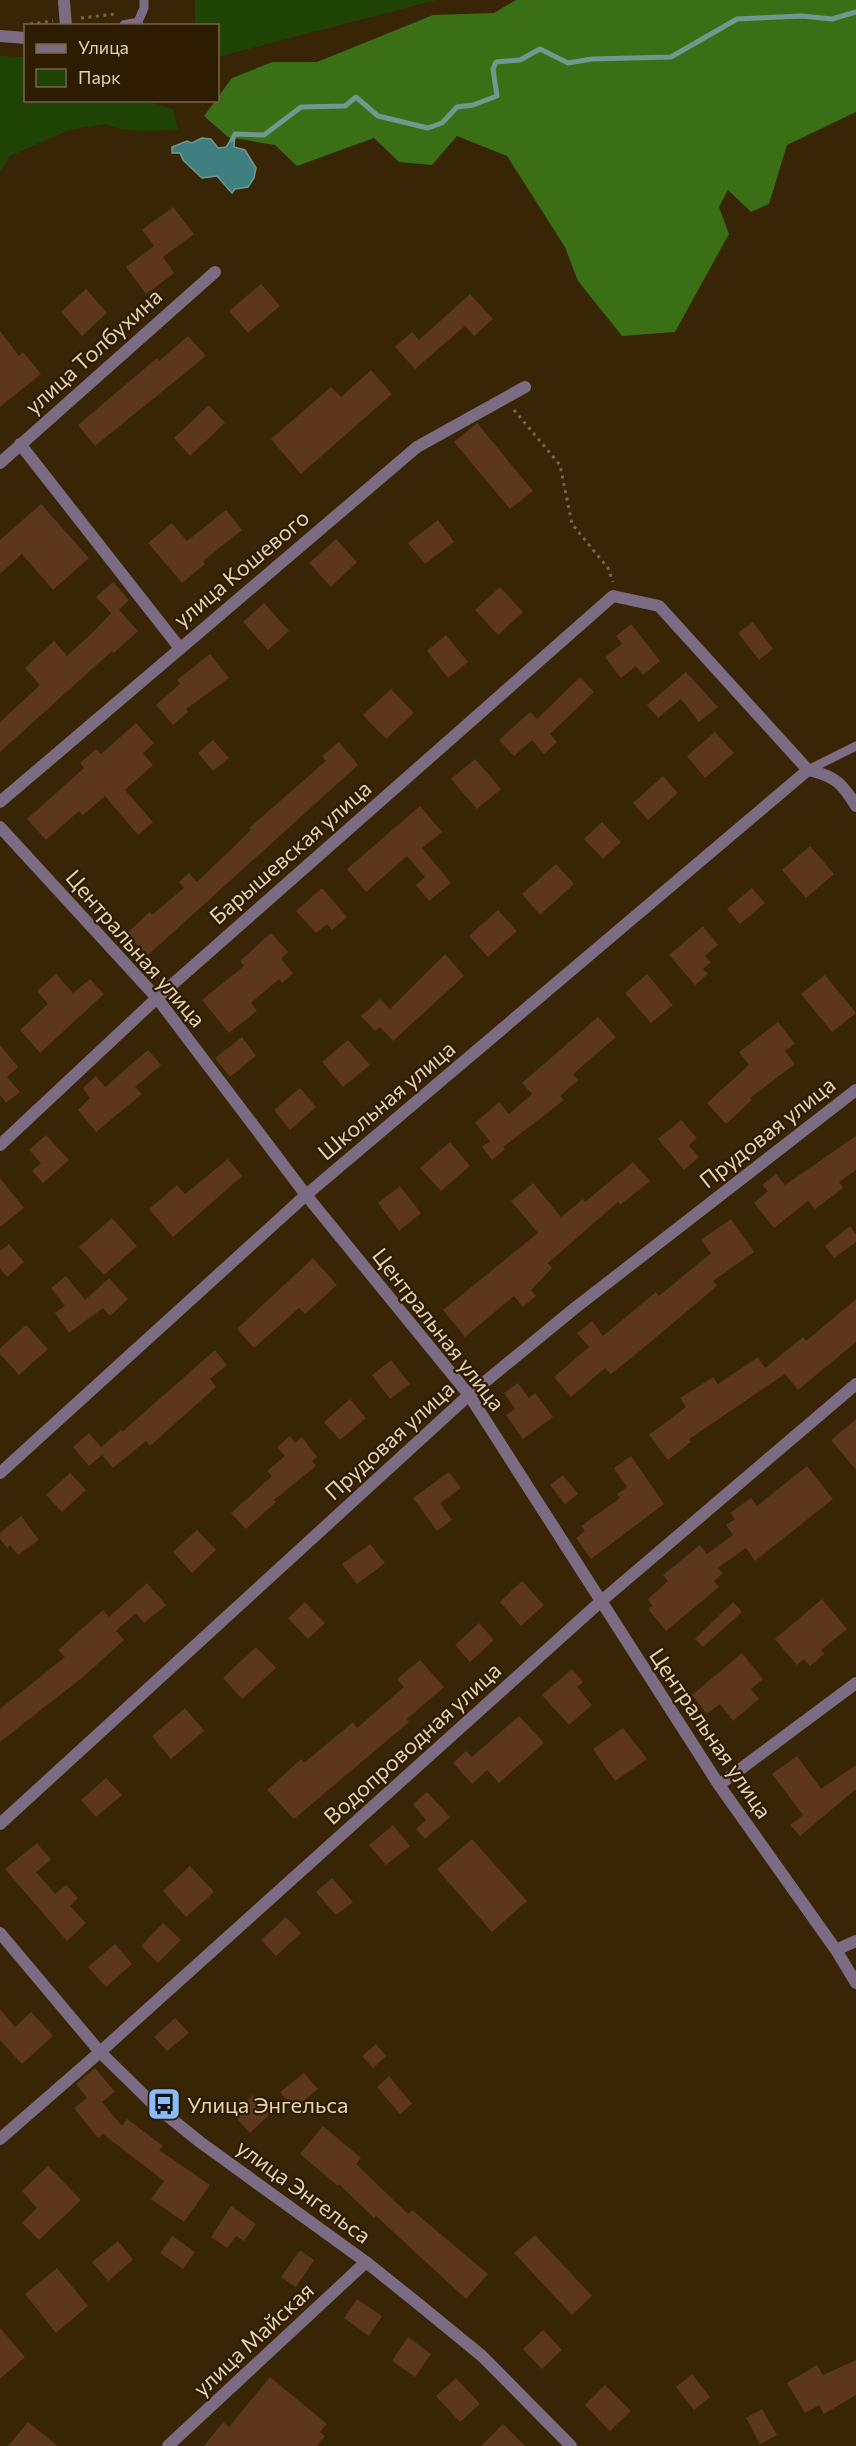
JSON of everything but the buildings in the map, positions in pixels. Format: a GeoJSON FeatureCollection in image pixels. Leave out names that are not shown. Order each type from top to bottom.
{"type":"FeatureCollection","features":[{"type":"Feature","properties":{"kind":"street"},"geometry":{"type":"LineString","coordinates":[[64,2],[66,24]]}},
{"type":"Feature","properties":{"kind":"street"},"geometry":{"type":"LineString","coordinates":[[0,36],[24,38]]}},
{"type":"Feature","properties":{"kind":"street","name":"улица Толбухина"},"geometry":{"type":"LineString","coordinates":[[0,463],[215,272]]}},
{"type":"Feature","properties":{"kind":"street","name":"улица Кошевого"},"geometry":{"type":"LineString","coordinates":[[0,802],[179,647],[417,447],[525,387]]}},
{"type":"Feature","properties":{"kind":"street"},"geometry":{"type":"LineString","coordinates":[[20,444],[179,647]]}},
{"type":"Feature","properties":{"kind":"street"},"geometry":{"type":"LineString","coordinates":[[616,597],[659,606],[808,770],[831,775],[847,791],[856,806]]}},
{"type":"Feature","properties":{"kind":"street","name":"Барышевская улица"},"geometry":{"type":"LineString","coordinates":[[0,1145],[157,998],[616,597]]}},
{"type":"Feature","properties":{"kind":"street","name":"Школьная улица"},"geometry":{"type":"LineString","coordinates":[[0,1473],[306,1195],[808,770]]}},
{"type":"Feature","properties":{"kind":"street","name":"Центральная улица"},"geometry":{"type":"LineString","coordinates":[[0,827],[157,998],[306,1195],[469,1395],[599,1603],[719,1785],[836,1950],[856,1983]]}},
{"type":"Feature","properties":{"kind":"street","name":"Прудовая улица"},"geometry":{"type":"LineString","coordinates":[[0,1824],[469,1395],[575,1308],[856,1090]]}},
{"type":"Feature","properties":{"kind":"street","name":"Водопроводная улица"},"geometry":{"type":"LineString","coordinates":[[0,2139],[100,2052],[599,1603],[856,1384]]}},
{"type":"Feature","properties":{"kind":"street"},"geometry":{"type":"LineString","coordinates":[[719,1785],[856,1683]]}},
{"type":"Feature","properties":{"kind":"street","name":"улица Энгельса"},"geometry":{"type":"LineString","coordinates":[[0,1933],[100,2052],[153,2104],[200,2142],[366,2262],[482,2356],[571,2446]]}},
{"type":"Feature","properties":{"kind":"street"},"geometry":{"type":"LineString","coordinates":[[836,1950],[856,1941]]}},
{"type":"Feature","properties":{"kind":"street","name":"улица Майская"},"geometry":{"type":"LineString","coordinates":[[168,2446],[366,2262]]}},
{"type":"Feature","properties":{"kind":"lane"},"geometry":{"type":"LineString","coordinates":[[132,24],[144,8],[144,0]]}},
{"type":"Feature","properties":{"kind":"lane"},"geometry":{"type":"LineString","coordinates":[[808,770],[856,746]]}},
{"type":"Feature","properties":{"kind":"path"},"geometry":{"type":"LineString","coordinates":[[504,399],[526,421],[560,465],[572,524],[608,568],[616,597]]}},
{"type":"Feature","properties":{"kind":"green space"},"geometry":{"type":"Polygon","coordinates":[[[195,0],[436,0],[219,57],[219,24],[195,24],[195,0]]]}},
{"type":"Feature","properties":{"kind":"green space"},"geometry":{"type":"Polygon","coordinates":[[[516,0],[856,0],[856,112],[787,145],[769,204],[751,212],[728,190],[719,207],[729,234],[675,332],[622,336],[578,281],[565,247],[507,156],[457,136],[432,165],[399,162],[374,138],[297,166],[275,145],[228,137],[204,116],[214,102],[219,102],[219,96],[232,78],[272,62],[317,62],[433,15],[494,13],[516,0]]]}},
{"type":"Feature","properties":{"kind":"green space"},"geometry":{"type":"Polygon","coordinates":[[[0,56],[24,57],[24,102],[150,102],[173,109],[178,130],[138,131],[120,129],[106,124],[69,130],[10,156],[0,172],[0,56]]]}},
{"type":"Feature","properties":{"kind":"water"},"geometry":{"type":"Polygon","coordinates":[[[235,134],[234,147],[245,150],[256,168],[254,178],[248,187],[235,189],[232,193],[217,176],[202,178],[183,160],[180,153],[172,153],[172,147],[187,141],[192,143],[202,138],[211,139],[218,148],[226,147],[235,134]]]}},
{"type":"Feature","properties":{"kind":"waterway"},"geometry":{"type":"LineString","coordinates":[[232,140],[235,134],[264,135],[301,107],[345,106],[356,97],[378,116],[428,128],[442,123],[457,107],[473,105],[497,96],[493,69],[496,62],[520,60],[540,49],[568,63],[592,59],[671,57],[737,19],[802,16],[832,19],[856,12]]}},
{"type":"Feature","properties":{"kind":"place","name":"Улица Энгельса"},"geometry":{"type":"Point","coordinates":[164,2104]}}]}
